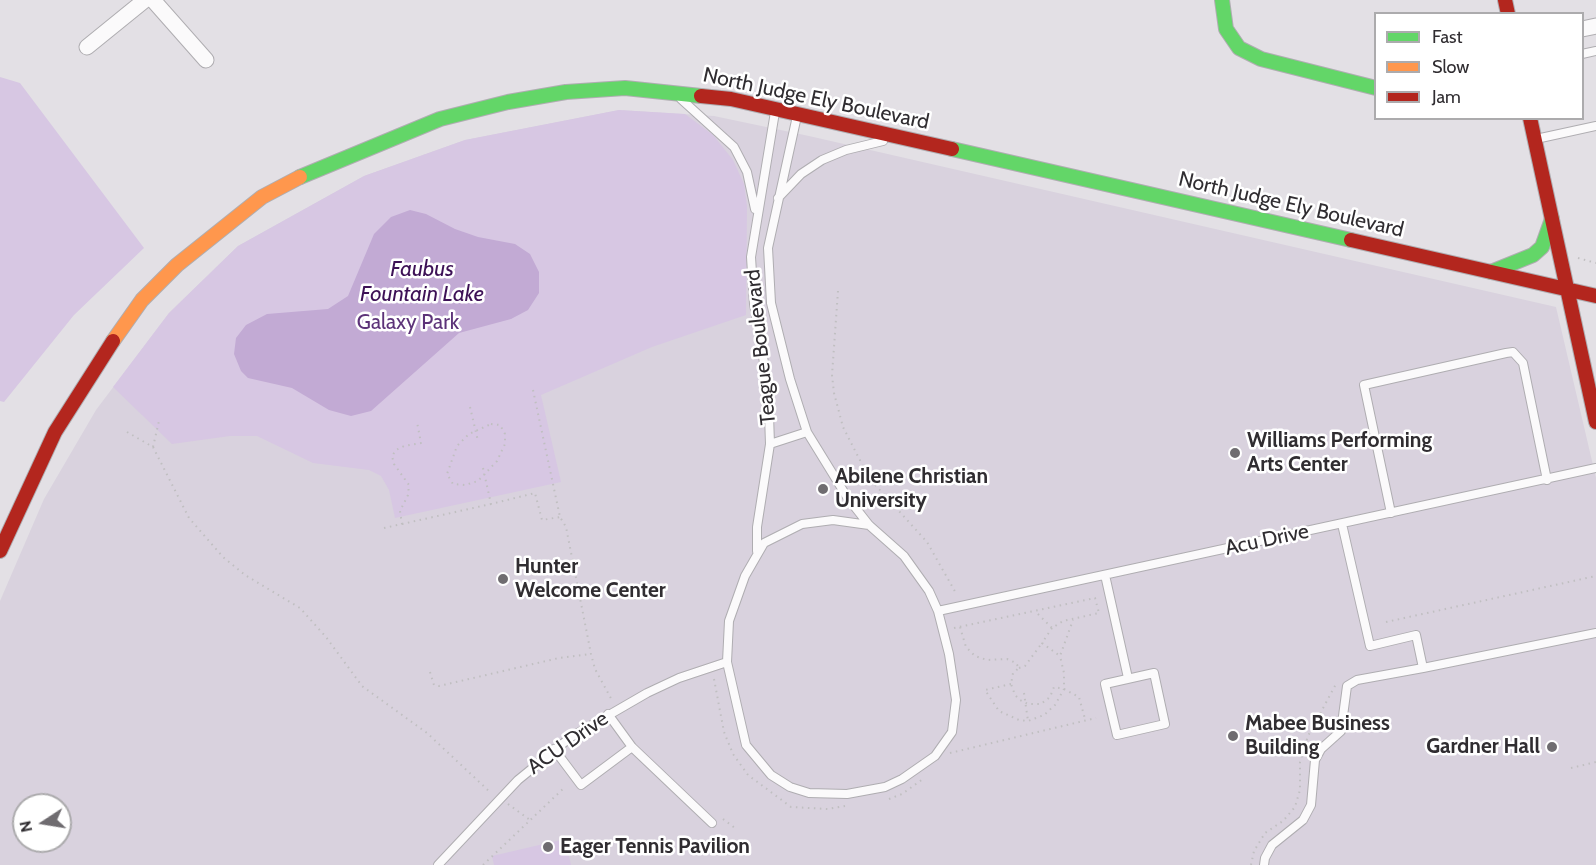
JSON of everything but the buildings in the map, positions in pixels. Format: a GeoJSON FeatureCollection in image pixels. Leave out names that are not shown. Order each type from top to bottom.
{"type":"FeatureCollection","features":[{"type":"Feature","properties":{"kind":"main road"},"geometry":{"type":"LineString","coordinates":[[1222,0],[1226,29],[1239,48],[1261,59],[1374,87]]}},
{"type":"Feature","properties":{"kind":"main road","name":"North Judge Ely Boulevard"},"geometry":{"type":"LineString","coordinates":[[0,551],[32,478],[56,432],[142,300],[177,265],[262,197],[314,170],[440,119],[508,102],[566,92],[625,88],[731,99],[775,107],[1596,296]]}},
{"type":"Feature","properties":{"kind":"main road"},"geometry":{"type":"LineString","coordinates":[[1530,120],[1596,422]]}},
{"type":"Feature","properties":{"kind":"main road"},"geometry":{"type":"LineString","coordinates":[[1491,272],[1533,255],[1542,247],[1552,218]]}},
{"type":"Feature","properties":{"kind":"main road"},"geometry":{"type":"LineString","coordinates":[[1584,365],[1590,342]]}},
{"type":"Feature","properties":{"kind":"street"},"geometry":{"type":"LineString","coordinates":[[87,47],[145,0]]}},
{"type":"Feature","properties":{"kind":"street"},"geometry":{"type":"LineString","coordinates":[[153,0],[206,60]]}},
{"type":"Feature","properties":{"kind":"lane"},"geometry":{"type":"LineString","coordinates":[[673,92],[734,147],[747,172],[756,218]]}},
{"type":"Feature","properties":{"kind":"lane","name":"Teague Boulevard"},"geometry":{"type":"LineString","coordinates":[[775,107],[751,257],[754,304],[768,386],[770,444],[757,527],[757,551],[745,576],[729,621],[727,662],[746,746],[756,760],[771,775],[790,787],[809,793],[847,794],[885,787],[902,779],[934,756],[952,732],[956,700],[943,630],[929,591],[904,556],[869,525],[847,497],[807,432],[771,303],[768,248],[798,114]]}},
{"type":"Feature","properties":{"kind":"lane"},"geometry":{"type":"LineString","coordinates":[[1535,140],[1596,126]]}},
{"type":"Feature","properties":{"kind":"lane"},"geometry":{"type":"LineString","coordinates":[[777,200],[801,174],[822,160],[846,150],[900,137]]}},
{"type":"Feature","properties":{"kind":"lane"},"geometry":{"type":"LineString","coordinates":[[1391,513],[1364,385],[1506,353],[1513,352],[1522,363],[1547,480]]}},
{"type":"Feature","properties":{"kind":"lane"},"geometry":{"type":"LineString","coordinates":[[770,444],[807,432]]}},
{"type":"Feature","properties":{"kind":"lane","name":"Acu Drive"},"geometry":{"type":"LineString","coordinates":[[938,611],[1596,468]]}},
{"type":"Feature","properties":{"kind":"lane"},"geometry":{"type":"LineString","coordinates":[[757,551],[764,543],[802,524],[833,520],[869,525]]}},
{"type":"Feature","properties":{"kind":"lane"},"geometry":{"type":"LineString","coordinates":[[1342,524],[1370,646],[1416,635],[1423,668]]}},
{"type":"Feature","properties":{"kind":"lane"},"geometry":{"type":"LineString","coordinates":[[1105,575],[1128,678]]}},
{"type":"Feature","properties":{"kind":"lane"},"geometry":{"type":"LineString","coordinates":[[1264,865],[1272,845],[1303,820],[1311,805],[1315,760],[1321,749],[1341,731],[1347,686],[1357,680],[1596,633]]}},
{"type":"Feature","properties":{"kind":"lane","name":"ACU Drive"},"geometry":{"type":"LineString","coordinates":[[438,865],[500,799],[555,749],[617,709],[679,678],[727,662]]}},
{"type":"Feature","properties":{"kind":"lane"},"geometry":{"type":"LineString","coordinates":[[1154,672],[1165,724],[1117,735],[1105,684],[1128,678],[1154,672]]}},
{"type":"Feature","properties":{"kind":"lane"},"geometry":{"type":"LineString","coordinates":[[608,714],[632,747],[712,823]]}},
{"type":"Feature","properties":{"kind":"lane"},"geometry":{"type":"LineString","coordinates":[[555,749],[581,785],[632,747]]}},
{"type":"Feature","properties":{"kind":"path"},"geometry":{"type":"LineString","coordinates":[[838,291],[832,375],[843,427],[869,478],[927,542],[947,580],[964,605]]}},
{"type":"Feature","properties":{"kind":"path"},"geometry":{"type":"LineString","coordinates":[[533,390],[560,517],[566,526],[591,654],[595,669],[617,709]]}},
{"type":"Feature","properties":{"kind":"path"},"geometry":{"type":"LineString","coordinates":[[470,407],[478,441]]}},
{"type":"Feature","properties":{"kind":"path"},"geometry":{"type":"LineString","coordinates":[[153,447],[159,421]]}},
{"type":"Feature","properties":{"kind":"path"},"geometry":{"type":"LineString","coordinates":[[402,525],[400,512],[408,495],[409,485],[406,477],[394,464],[392,456],[396,450],[421,443],[417,422]]}},
{"type":"Feature","properties":{"kind":"path"},"geometry":{"type":"LineString","coordinates":[[500,425],[505,434],[500,456],[485,476],[472,484],[460,486],[453,484],[448,478],[450,462],[457,446],[475,430],[500,425]]}},
{"type":"Feature","properties":{"kind":"path"},"geometry":{"type":"LineString","coordinates":[[127,432],[153,447],[189,518],[218,551],[245,575],[300,608],[326,637],[362,686],[427,733],[483,788],[530,820]]}},
{"type":"Feature","properties":{"kind":"path"},"geometry":{"type":"LineString","coordinates":[[483,468],[491,504]]}},
{"type":"Feature","properties":{"kind":"path"},"geometry":{"type":"LineString","coordinates":[[384,528],[536,493],[542,520],[560,517]]}},
{"type":"Feature","properties":{"kind":"path"},"geometry":{"type":"LineString","coordinates":[[1386,622],[1596,576]]}},
{"type":"Feature","properties":{"kind":"path"},"geometry":{"type":"LineString","coordinates":[[943,630],[1095,598],[1099,613],[1074,619],[1052,628],[1025,666],[1013,673],[1011,684],[1015,695],[1024,702],[1041,704],[1050,697],[1054,687],[1064,689],[1079,697],[1085,719]]}},
{"type":"Feature","properties":{"kind":"path"},"geometry":{"type":"LineString","coordinates":[[1035,611],[1052,628]]}},
{"type":"Feature","properties":{"kind":"path"},"geometry":{"type":"LineString","coordinates":[[1011,684],[985,690],[999,711],[1012,718],[1028,721],[1050,710],[1064,689],[1064,673],[1060,656],[1074,619]]}},
{"type":"Feature","properties":{"kind":"path"},"geometry":{"type":"LineString","coordinates":[[960,627],[966,646],[975,656],[987,660],[1012,660],[1019,668]]}},
{"type":"Feature","properties":{"kind":"path"},"geometry":{"type":"LineString","coordinates":[[1042,643],[1060,656]]}},
{"type":"Feature","properties":{"kind":"path"},"geometry":{"type":"LineString","coordinates":[[430,672],[434,685],[438,686],[559,658],[591,654]]}},
{"type":"Feature","properties":{"kind":"path"},"geometry":{"type":"LineString","coordinates":[[714,679],[724,732],[734,754],[748,775],[791,807],[828,809],[848,805]]}},
{"type":"Feature","properties":{"kind":"path"},"geometry":{"type":"LineString","coordinates":[[1024,693],[1028,721]]}},
{"type":"Feature","properties":{"kind":"path"},"geometry":{"type":"LineString","coordinates":[[948,753],[1096,718]]}},
{"type":"Feature","properties":{"kind":"path"},"geometry":{"type":"LineString","coordinates":[[1571,768],[1596,762]]}},
{"type":"Feature","properties":{"kind":"path"},"geometry":{"type":"LineString","coordinates":[[889,799],[902,794],[924,778]]}},
{"type":"Feature","properties":{"kind":"path"},"geometry":{"type":"LineString","coordinates":[[483,865],[565,787]]}},
{"type":"Feature","properties":{"kind":"path"},"geometry":{"type":"LineString","coordinates":[[719,816],[735,828]]}},
{"type":"Feature","properties":{"kind":"shaded area","name":"Abilene Christian University"},"geometry":{"type":"Polygon","coordinates":[[[619,110],[714,116],[1556,307],[1596,478],[1596,865],[0,865],[0,601],[44,499],[96,410],[169,313],[238,246],[364,176],[465,140],[619,110]]]}},
{"type":"Feature","properties":{"kind":"green space"},"geometry":{"type":"Polygon","coordinates":[[[0,77],[20,83],[144,248],[74,315],[4,402],[0,401],[0,77]]]}},
{"type":"Feature","properties":{"kind":"green space","name":"Galaxy Park"},"geometry":{"type":"Polygon","coordinates":[[[619,110],[685,114],[713,135],[733,160],[744,184],[747,206],[746,315],[652,347],[541,395],[561,482],[395,518],[389,490],[381,476],[369,470],[313,463],[257,436],[230,436],[172,444],[113,387],[169,313],[238,246],[364,176],[465,140],[619,110]]]}},
{"type":"Feature","properties":{"kind":"green space","name":"Eager Tennis Pavilion"},"geometry":{"type":"Polygon","coordinates":[[[565,839],[571,865],[494,865],[492,856],[565,839]]]}},
{"type":"Feature","properties":{"kind":"water","name":"Faubus Fountain Lake"},"geometry":{"type":"Polygon","coordinates":[[[410,210],[426,214],[455,229],[478,237],[515,244],[530,254],[539,272],[539,293],[528,310],[511,319],[459,333],[371,411],[351,416],[329,410],[292,388],[248,378],[241,371],[234,354],[236,338],[246,325],[267,314],[328,309],[348,296],[374,234],[391,217],[410,210]]]}},
{"type":"Feature","properties":{"kind":"traffic: fast"},"geometry":{"type":"LineString","coordinates":[[1222,0],[1226,29],[1239,48],[1261,59],[1374,87]]}},
{"type":"Feature","properties":{"kind":"traffic: fast"},"geometry":{"type":"LineString","coordinates":[[300,177],[440,119],[508,102],[566,92],[625,88],[701,96]]}},
{"type":"Feature","properties":{"kind":"traffic: fast"},"geometry":{"type":"LineString","coordinates":[[952,149],[1351,240]]}},
{"type":"Feature","properties":{"kind":"traffic: fast"},"geometry":{"type":"LineString","coordinates":[[1491,272],[1533,255],[1542,247],[1552,219]]}},
{"type":"Feature","properties":{"kind":"traffic: slow"},"geometry":{"type":"LineString","coordinates":[[113,341],[142,300],[177,265],[262,197],[300,177]]}},
{"type":"Feature","properties":{"kind":"traffic: jam"},"geometry":{"type":"LineString","coordinates":[[1505,0],[1508,12]]}},
{"type":"Feature","properties":{"kind":"traffic: jam"},"geometry":{"type":"LineString","coordinates":[[701,96],[731,99],[952,149]]}},
{"type":"Feature","properties":{"kind":"traffic: jam"},"geometry":{"type":"LineString","coordinates":[[1530,120],[1596,422]]}},
{"type":"Feature","properties":{"kind":"traffic: jam"},"geometry":{"type":"LineString","coordinates":[[1351,240],[1596,296]]}},
{"type":"Feature","properties":{"kind":"traffic: jam"},"geometry":{"type":"LineString","coordinates":[[0,551],[55,432],[113,341]]}},
{"type":"Feature","properties":{"kind":"place","name":"Williams Performing Arts Center"},"geometry":{"type":"Point","coordinates":[1235,453]}},
{"type":"Feature","properties":{"kind":"place","name":"Abilene Christian University"},"geometry":{"type":"Point","coordinates":[823,489]}},
{"type":"Feature","properties":{"kind":"place","name":"Hunter Welcome Center"},"geometry":{"type":"Point","coordinates":[503,579]}},
{"type":"Feature","properties":{"kind":"place","name":"Mabee Business Building"},"geometry":{"type":"Point","coordinates":[1233,736]}},
{"type":"Feature","properties":{"kind":"place","name":"Gardner Hall"},"geometry":{"type":"Point","coordinates":[1552,747]}},
{"type":"Feature","properties":{"kind":"place","name":"Eager Tennis Pavilion"},"geometry":{"type":"Point","coordinates":[548,847]}}]}
